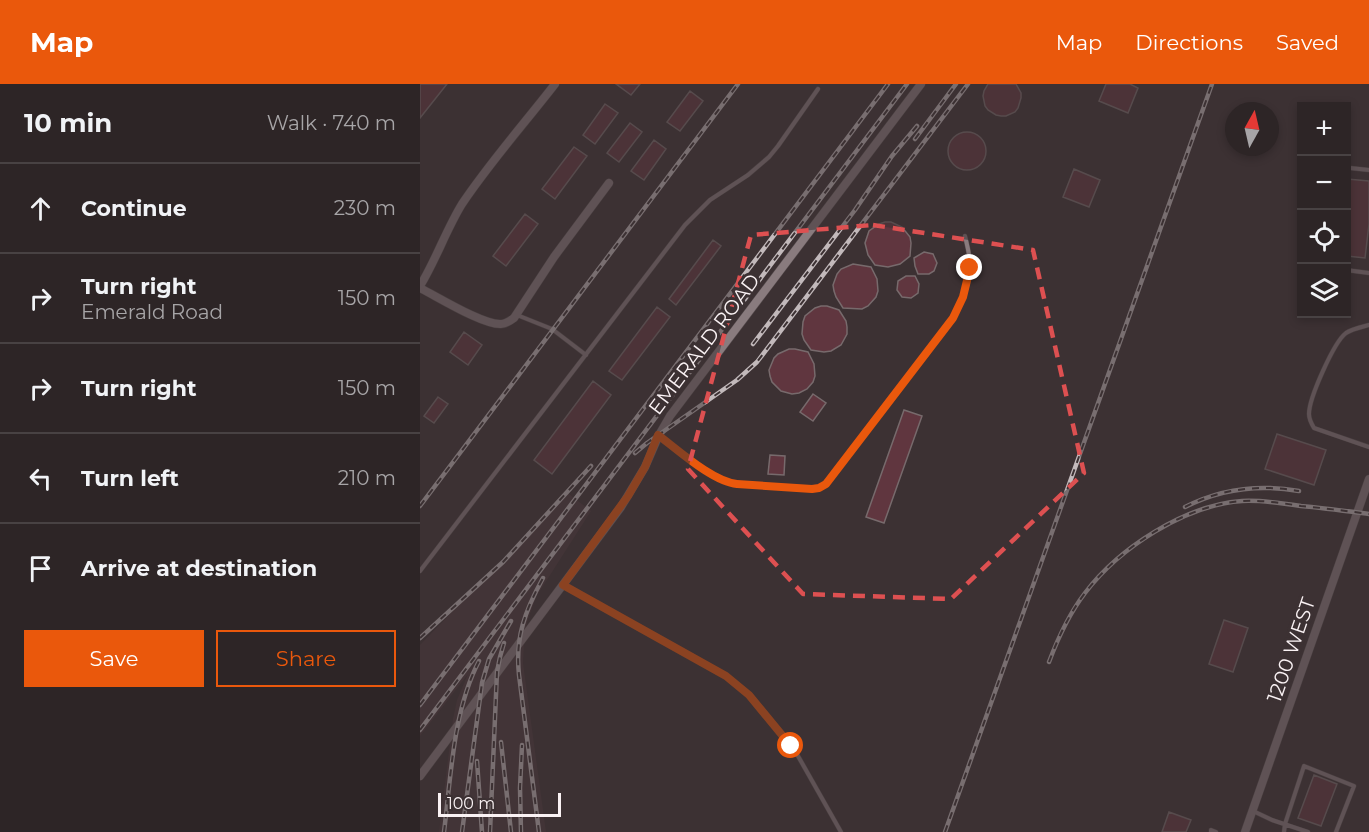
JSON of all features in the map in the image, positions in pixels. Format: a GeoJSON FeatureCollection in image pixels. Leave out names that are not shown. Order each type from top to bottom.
{"type":"FeatureCollection","features":[{"type":"Feature","properties":{"kind":"street"},"geometry":{"type":"LineString","coordinates":[[555,84],[462,205],[420,287],[482,320],[503,324],[509,322],[609,183]]}},
{"type":"Feature","properties":{"kind":"street","name":"EMERALD ROAD"},"geometry":{"type":"LineString","coordinates":[[420,776],[628,496],[670,416],[921,84]]}},
{"type":"Feature","properties":{"kind":"street","name":"1200 WEST"},"geometry":{"type":"LineString","coordinates":[[1245,832],[1369,479]]}},
{"type":"Feature","properties":{"kind":"lane"},"geometry":{"type":"LineString","coordinates":[[420,571],[689,220],[710,200],[748,175],[769,157],[818,89]]}},
{"type":"Feature","properties":{"kind":"lane"},"geometry":{"type":"LineString","coordinates":[[1351,168],[1369,170]]}},
{"type":"Feature","properties":{"kind":"lane"},"geometry":{"type":"LineString","coordinates":[[658,435],[725,482],[812,489],[822,487],[829,481],[953,318],[963,297],[970,273],[965,236]]}},
{"type":"Feature","properties":{"kind":"lane"},"geometry":{"type":"LineString","coordinates":[[1351,271],[1369,273]]}},
{"type":"Feature","properties":{"kind":"lane"},"geometry":{"type":"LineString","coordinates":[[516,315],[552,329],[586,355]]}},
{"type":"Feature","properties":{"kind":"lane"},"geometry":{"type":"LineString","coordinates":[[1369,325],[1347,332],[1337,344],[1316,386],[1309,417],[1314,428],[1369,447]]}},
{"type":"Feature","properties":{"kind":"lane"},"geometry":{"type":"LineString","coordinates":[[563,585],[717,670],[743,689],[798,756],[841,832]]}},
{"type":"Feature","properties":{"kind":"lane"},"geometry":{"type":"LineString","coordinates":[[1284,832],[1304,766],[1354,786],[1336,832]]}},
{"type":"Feature","properties":{"kind":"lane"},"geometry":{"type":"LineString","coordinates":[[1252,811],[1308,832]]}},
{"type":"Feature","properties":{"kind":"lane"},"geometry":{"type":"LineString","coordinates":[[1211,832],[1211,830],[1216,832]]}},
{"type":"Feature","properties":{"kind":"highlighted area"},"geometry":{"type":"Polygon","coordinates":[[[873,225],[1033,250],[1084,473],[951,599],[803,594],[688,469],[751,235],[873,225]]]}},
{"type":"Feature","properties":{"kind":"shaded area"},"geometry":{"type":"Polygon","coordinates":[[[565,491],[591,511],[536,597],[527,622],[524,643],[523,663],[546,832],[439,832],[453,719],[457,700],[468,674],[420,736],[420,645],[536,526],[565,491]]]}},
{"type":"Feature","properties":{"kind":"building"},"geometry":{"type":"Polygon","coordinates":[[[420,84],[447,84],[420,118],[420,84]]]}},
{"type":"Feature","properties":{"kind":"building"},"geometry":{"type":"Polygon","coordinates":[[[616,84],[640,84],[631,95],[616,84]]]}},
{"type":"Feature","properties":{"kind":"building"},"geometry":{"type":"Polygon","coordinates":[[[988,84],[1016,84],[1021,98],[1015,112],[1001,116],[988,110],[983,96],[988,84]]]}},
{"type":"Feature","properties":{"kind":"building"},"geometry":{"type":"Polygon","coordinates":[[[1106,84],[1130,84],[1138,88],[1128,113],[1099,101],[1106,84]]]}},
{"type":"Feature","properties":{"kind":"building"},"geometry":{"type":"Polygon","coordinates":[[[690,91],[703,101],[680,131],[667,122],[690,91]]]}},
{"type":"Feature","properties":{"kind":"building"},"geometry":{"type":"Polygon","coordinates":[[[605,104],[618,113],[595,144],[583,135],[605,104]]]}},
{"type":"Feature","properties":{"kind":"building"},"geometry":{"type":"Polygon","coordinates":[[[630,123],[642,132],[619,162],[607,153],[630,123]]]}},
{"type":"Feature","properties":{"kind":"building"},"geometry":{"type":"Polygon","coordinates":[[[967,132],[981,137],[986,151],[981,165],[967,170],[953,165],[948,151],[953,137],[967,132]]]}},
{"type":"Feature","properties":{"kind":"building"},"geometry":{"type":"Polygon","coordinates":[[[654,140],[666,149],[644,180],[631,171],[654,140]]]}},
{"type":"Feature","properties":{"kind":"building"},"geometry":{"type":"Polygon","coordinates":[[[574,147],[587,156],[555,199],[542,189],[574,147]]]}},
{"type":"Feature","properties":{"kind":"building"},"geometry":{"type":"Polygon","coordinates":[[[1074,169],[1100,180],[1089,207],[1063,197],[1074,169]]]}},
{"type":"Feature","properties":{"kind":"building"},"geometry":{"type":"Polygon","coordinates":[[[1351,179],[1369,181],[1369,224],[1365,258],[1351,256],[1351,179]]]}},
{"type":"Feature","properties":{"kind":"building"},"geometry":{"type":"Polygon","coordinates":[[[525,214],[538,224],[506,266],[493,256],[525,214]]]}},
{"type":"Feature","properties":{"kind":"building"},"geometry":{"type":"Polygon","coordinates":[[[885,222],[902,227],[910,237],[911,243],[910,256],[900,264],[888,267],[875,265],[868,255],[865,243],[869,231],[885,222]]]}},
{"type":"Feature","properties":{"kind":"building"},"geometry":{"type":"Polygon","coordinates":[[[713,240],[721,246],[676,305],[669,299],[713,240]]]}},
{"type":"Feature","properties":{"kind":"building"},"geometry":{"type":"Polygon","coordinates":[[[924,252],[933,254],[937,263],[934,271],[929,274],[918,274],[914,258],[924,252]]]}},
{"type":"Feature","properties":{"kind":"building"},"geometry":{"type":"Polygon","coordinates":[[[853,264],[871,267],[877,279],[876,297],[862,309],[843,308],[834,291],[833,285],[837,274],[841,269],[853,264]]]}},
{"type":"Feature","properties":{"kind":"building"},"geometry":{"type":"Polygon","coordinates":[[[906,276],[915,276],[919,284],[918,293],[911,298],[902,297],[897,290],[898,281],[906,276]]]}},
{"type":"Feature","properties":{"kind":"building"},"geometry":{"type":"Polygon","coordinates":[[[821,306],[839,310],[847,327],[847,334],[841,345],[824,352],[811,350],[802,334],[805,316],[821,306]]]}},
{"type":"Feature","properties":{"kind":"building"},"geometry":{"type":"Polygon","coordinates":[[[657,307],[670,317],[622,380],[609,371],[657,307]]]}},
{"type":"Feature","properties":{"kind":"building"},"geometry":{"type":"Polygon","coordinates":[[[464,332],[482,345],[468,365],[450,352],[464,332]]]}},
{"type":"Feature","properties":{"kind":"building"},"geometry":{"type":"Polygon","coordinates":[[[789,349],[808,352],[814,364],[813,382],[799,393],[781,391],[772,382],[770,376],[769,370],[774,358],[789,349]]]}},
{"type":"Feature","properties":{"kind":"building"},"geometry":{"type":"Polygon","coordinates":[[[593,381],[611,395],[552,474],[534,460],[593,381]]]}},
{"type":"Feature","properties":{"kind":"building"},"geometry":{"type":"Polygon","coordinates":[[[813,394],[826,403],[813,421],[800,412],[813,394]]]}},
{"type":"Feature","properties":{"kind":"building"},"geometry":{"type":"Polygon","coordinates":[[[438,397],[448,404],[434,423],[424,416],[438,397]]]}},
{"type":"Feature","properties":{"kind":"building"},"geometry":{"type":"Polygon","coordinates":[[[904,410],[922,416],[884,523],[866,517],[904,410]]]}},
{"type":"Feature","properties":{"kind":"building"},"geometry":{"type":"Polygon","coordinates":[[[1277,434],[1326,450],[1314,485],[1265,469],[1277,434]]]}},
{"type":"Feature","properties":{"kind":"building"},"geometry":{"type":"Polygon","coordinates":[[[770,455],[785,456],[784,475],[768,474],[770,455]]]}},
{"type":"Feature","properties":{"kind":"building"},"geometry":{"type":"Polygon","coordinates":[[[1224,620],[1248,628],[1233,672],[1209,664],[1224,620]]]}},
{"type":"Feature","properties":{"kind":"building"},"geometry":{"type":"Polygon","coordinates":[[[1314,775],[1337,784],[1321,826],[1298,818],[1314,775]]]}},
{"type":"Feature","properties":{"kind":"building"},"geometry":{"type":"Polygon","coordinates":[[[1169,812],[1191,820],[1186,832],[1162,832],[1169,812]]]}},
{"type":"Feature","properties":{"kind":"railway"},"geometry":{"type":"LineString","coordinates":[[420,506],[738,84]]}},
{"type":"Feature","properties":{"kind":"railway"},"geometry":{"type":"LineString","coordinates":[[420,705],[888,84]]}},
{"type":"Feature","properties":{"kind":"railway"},"geometry":{"type":"LineString","coordinates":[[420,730],[907,84]]}},
{"type":"Feature","properties":{"kind":"railway"},"geometry":{"type":"LineString","coordinates":[[915,139],[956,84]]}},
{"type":"Feature","properties":{"kind":"railway"},"geometry":{"type":"LineString","coordinates":[[635,453],[737,380],[757,362],[968,84]]}},
{"type":"Feature","properties":{"kind":"railway"},"geometry":{"type":"LineString","coordinates":[[945,832],[1212,84]]}},
{"type":"Feature","properties":{"kind":"railway"},"geometry":{"type":"LineString","coordinates":[[753,344],[855,210],[892,156],[917,126]]}},
{"type":"Feature","properties":{"kind":"railway"},"geometry":{"type":"LineString","coordinates":[[420,638],[503,562],[591,466]]}},
{"type":"Feature","properties":{"kind":"railway"},"geometry":{"type":"LineString","coordinates":[[1185,507],[1212,496],[1240,490],[1269,488],[1299,491]]}},
{"type":"Feature","properties":{"kind":"railway"},"geometry":{"type":"LineString","coordinates":[[1049,662],[1074,609],[1099,576],[1135,545],[1176,520],[1220,504],[1242,501],[1272,502],[1369,514]]}},
{"type":"Feature","properties":{"kind":"railway"},"geometry":{"type":"LineString","coordinates":[[539,832],[518,661],[520,636],[526,613],[543,578]]}},
{"type":"Feature","properties":{"kind":"railway"},"geometry":{"type":"LineString","coordinates":[[462,832],[482,683],[489,659],[511,621]]}},
{"type":"Feature","properties":{"kind":"railway"},"geometry":{"type":"LineString","coordinates":[[490,832],[497,672],[504,643]]}},
{"type":"Feature","properties":{"kind":"railway"},"geometry":{"type":"LineString","coordinates":[[444,832],[458,722],[470,680],[479,661]]}},
{"type":"Feature","properties":{"kind":"railway"},"geometry":{"type":"LineString","coordinates":[[501,742],[511,832]]}},
{"type":"Feature","properties":{"kind":"railway"},"geometry":{"type":"LineString","coordinates":[[521,832],[522,745]]}},
{"type":"Feature","properties":{"kind":"railway"},"geometry":{"type":"LineString","coordinates":[[477,761],[482,832]]}},
{"type":"Feature","properties":{"kind":"route"},"geometry":{"type":"LineString","coordinates":[[791,746],[749,695],[735,682],[563,585],[628,496],[645,467],[658,435],[725,482],[812,489],[826,484],[953,318],[963,297],[970,268]]}}]}
